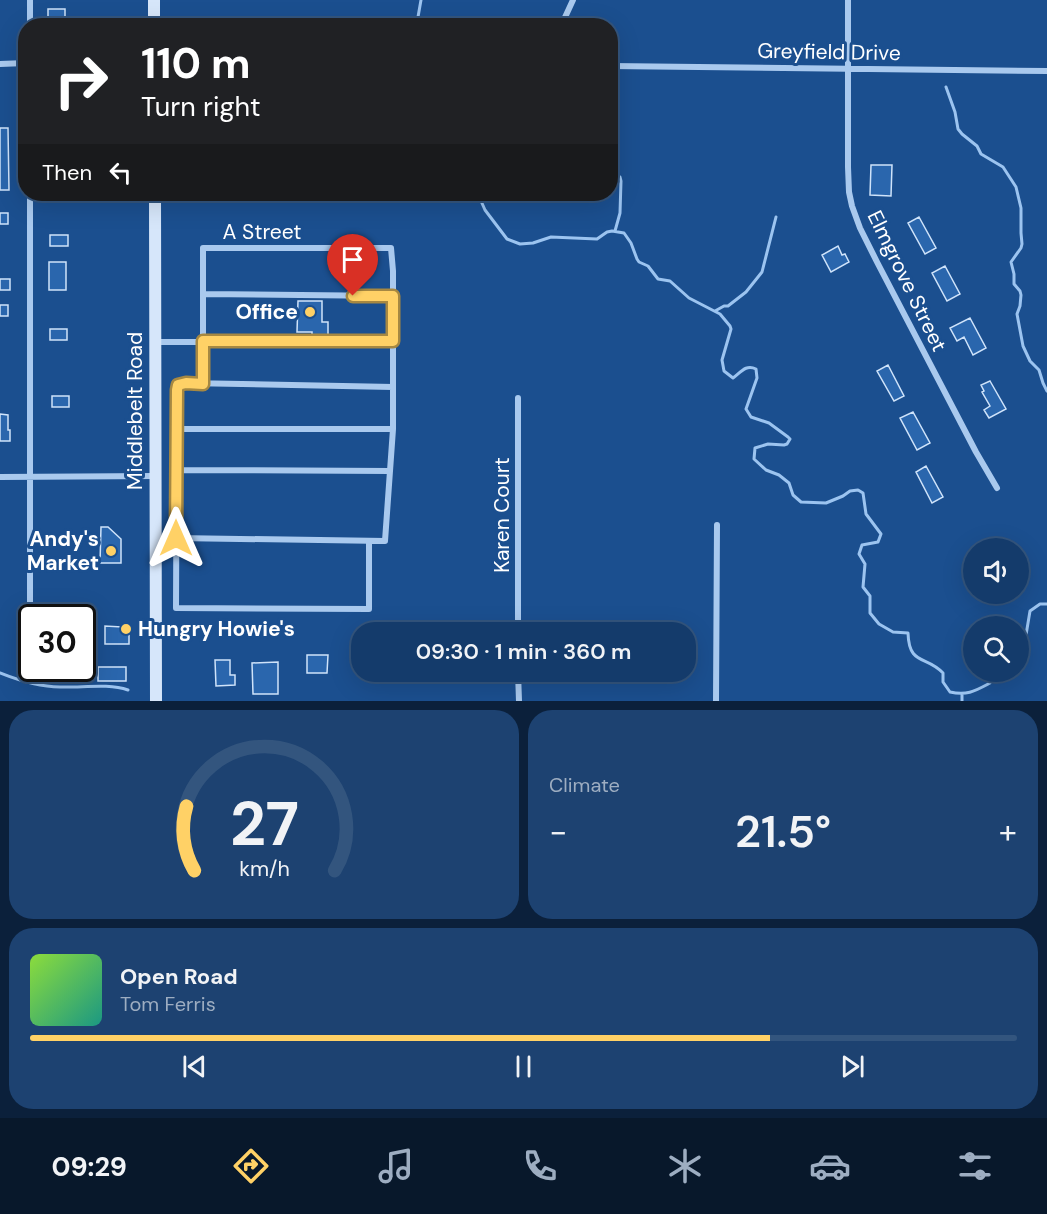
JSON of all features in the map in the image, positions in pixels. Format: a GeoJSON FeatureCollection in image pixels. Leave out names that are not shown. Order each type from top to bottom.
{"type":"FeatureCollection","features":[{"type":"Feature","properties":{"kind":"street"},"geometry":{"type":"LineString","coordinates":[[30,0],[30,18]]}},
{"type":"Feature","properties":{"kind":"street"},"geometry":{"type":"LineString","coordinates":[[154,0],[154,18]]}},
{"type":"Feature","properties":{"kind":"street"},"geometry":{"type":"LineString","coordinates":[[565,18],[573,0]]}},
{"type":"Feature","properties":{"kind":"street","name":"Elmgrove Street"},"geometry":{"type":"LineString","coordinates":[[848,0],[848,167],[852,206],[877,262],[997,488]]}},
{"type":"Feature","properties":{"kind":"street"},"geometry":{"type":"LineString","coordinates":[[0,64],[18,63]]}},
{"type":"Feature","properties":{"kind":"street","name":"Greyfield Drive"},"geometry":{"type":"LineString","coordinates":[[618,66],[1047,71]]}},
{"type":"Feature","properties":{"kind":"street"},"geometry":{"type":"LineString","coordinates":[[30,201],[30,604]]}},
{"type":"Feature","properties":{"kind":"street","name":"Middlebelt Road"},"geometry":{"type":"LineString","coordinates":[[155,201],[156,701]]}},
{"type":"Feature","properties":{"kind":"street","name":"A Street"},"geometry":{"type":"LineString","coordinates":[[203,384],[203,248],[391,248],[393,296]]}},
{"type":"Feature","properties":{"kind":"street"},"geometry":{"type":"LineString","coordinates":[[176,538],[385,541],[393,429],[393,296],[203,294]]}},
{"type":"Feature","properties":{"kind":"street"},"geometry":{"type":"LineString","coordinates":[[154,342],[393,341]]}},
{"type":"Feature","properties":{"kind":"street"},"geometry":{"type":"LineString","coordinates":[[369,541],[369,609],[176,608],[177,390],[178,385],[186,383],[393,387]]}},
{"type":"Feature","properties":{"kind":"street","name":"Karen Court"},"geometry":{"type":"LineString","coordinates":[[518,398],[518,622]]}},
{"type":"Feature","properties":{"kind":"street"},"geometry":{"type":"LineString","coordinates":[[176,429],[393,429]]}},
{"type":"Feature","properties":{"kind":"street"},"geometry":{"type":"LineString","coordinates":[[176,470],[390,471]]}},
{"type":"Feature","properties":{"kind":"street"},"geometry":{"type":"LineString","coordinates":[[0,477],[155,476]]}},
{"type":"Feature","properties":{"kind":"street"},"geometry":{"type":"LineString","coordinates":[[716,701],[717,525]]}},
{"type":"Feature","properties":{"kind":"street"},"geometry":{"type":"LineString","coordinates":[[519,682],[519,701]]}},
{"type":"Feature","properties":{"kind":"building"},"geometry":{"type":"Polygon","coordinates":[[[48,9],[65,9],[65,18],[48,18],[48,9]]]}},
{"type":"Feature","properties":{"kind":"building"},"geometry":{"type":"Polygon","coordinates":[[[0,128],[8,128],[9,190],[0,190],[0,128]]]}},
{"type":"Feature","properties":{"kind":"building"},"geometry":{"type":"Polygon","coordinates":[[[871,165],[892,165],[891,196],[870,195],[871,165]]]}},
{"type":"Feature","properties":{"kind":"building"},"geometry":{"type":"Polygon","coordinates":[[[0,213],[8,213],[8,224],[0,224],[0,213]]]}},
{"type":"Feature","properties":{"kind":"building"},"geometry":{"type":"Polygon","coordinates":[[[919,217],[936,248],[925,254],[908,223],[919,217]]]}},
{"type":"Feature","properties":{"kind":"building"},"geometry":{"type":"Polygon","coordinates":[[[50,235],[68,235],[68,246],[50,246],[50,235]]]}},
{"type":"Feature","properties":{"kind":"building"},"geometry":{"type":"Polygon","coordinates":[[[838,246],[842,255],[845,254],[849,262],[831,272],[822,255],[838,246]]]}},
{"type":"Feature","properties":{"kind":"building"},"geometry":{"type":"Polygon","coordinates":[[[49,262],[66,262],[66,290],[49,290],[49,262]]]}},
{"type":"Feature","properties":{"kind":"building"},"geometry":{"type":"Polygon","coordinates":[[[945,266],[960,294],[947,301],[932,273],[945,266]]]}},
{"type":"Feature","properties":{"kind":"building"},"geometry":{"type":"Polygon","coordinates":[[[0,279],[10,279],[10,290],[0,290],[0,279]]]}},
{"type":"Feature","properties":{"kind":"building","name":"Office"},"geometry":{"type":"Polygon","coordinates":[[[298,301],[322,301],[322,322],[328,322],[328,336],[312,336],[312,332],[297,332],[298,301]]]}},
{"type":"Feature","properties":{"kind":"building"},"geometry":{"type":"Polygon","coordinates":[[[0,305],[8,305],[8,316],[0,316],[0,305]]]}},
{"type":"Feature","properties":{"kind":"building"},"geometry":{"type":"Polygon","coordinates":[[[970,318],[986,348],[973,355],[964,337],[957,341],[950,328],[970,318]]]}},
{"type":"Feature","properties":{"kind":"building"},"geometry":{"type":"Polygon","coordinates":[[[50,329],[67,329],[67,340],[50,340],[50,329]]]}},
{"type":"Feature","properties":{"kind":"building"},"geometry":{"type":"Polygon","coordinates":[[[888,365],[904,396],[894,401],[877,371],[888,365]]]}},
{"type":"Feature","properties":{"kind":"building"},"geometry":{"type":"Polygon","coordinates":[[[990,381],[1006,409],[989,418],[984,410],[990,406],[982,392],[984,391],[981,385],[990,381]]]}},
{"type":"Feature","properties":{"kind":"building"},"geometry":{"type":"Polygon","coordinates":[[[52,396],[69,396],[69,407],[52,407],[52,396]]]}},
{"type":"Feature","properties":{"kind":"building"},"geometry":{"type":"Polygon","coordinates":[[[913,412],[930,443],[917,450],[900,418],[913,412]]]}},
{"type":"Feature","properties":{"kind":"building"},"geometry":{"type":"Polygon","coordinates":[[[0,414],[8,415],[10,441],[0,441],[0,414]]]}},
{"type":"Feature","properties":{"kind":"building"},"geometry":{"type":"Polygon","coordinates":[[[926,466],[943,497],[932,503],[916,472],[926,466]]]}},
{"type":"Feature","properties":{"kind":"building","name":"Andy's Market"},"geometry":{"type":"Polygon","coordinates":[[[101,527],[108,527],[121,539],[121,563],[100,563],[101,527]]]}},
{"type":"Feature","properties":{"kind":"building"},"geometry":{"type":"Polygon","coordinates":[[[122,625],[129,625],[129,644],[105,644],[105,626],[122,627],[122,625]]]}},
{"type":"Feature","properties":{"kind":"building"},"geometry":{"type":"Polygon","coordinates":[[[307,655],[328,655],[327,673],[307,673],[307,655]]]}},
{"type":"Feature","properties":{"kind":"building"},"geometry":{"type":"Polygon","coordinates":[[[215,660],[230,660],[230,675],[235,675],[235,685],[216,686],[215,660]]]}},
{"type":"Feature","properties":{"kind":"building"},"geometry":{"type":"Polygon","coordinates":[[[278,662],[278,694],[253,694],[252,663],[278,662]]]}},
{"type":"Feature","properties":{"kind":"building"},"geometry":{"type":"Polygon","coordinates":[[[98,667],[126,667],[126,681],[98,681],[98,667]]]}},
{"type":"Feature","properties":{"kind":"waterway"},"geometry":{"type":"LineString","coordinates":[[418,18],[421,0]]}},
{"type":"Feature","properties":{"kind":"waterway"},"geometry":{"type":"LineString","coordinates":[[946,87],[958,129],[977,146],[981,154],[1003,167],[1016,187],[1021,208],[1022,244],[1011,262],[1014,284],[1021,295],[1017,314],[1023,346],[1030,361],[1039,370],[1047,391]]}},
{"type":"Feature","properties":{"kind":"waterway"},"geometry":{"type":"LineString","coordinates":[[615,231],[620,213],[621,181],[618,175]]}},
{"type":"Feature","properties":{"kind":"waterway"},"geometry":{"type":"LineString","coordinates":[[481,201],[485,210],[507,239],[520,244],[533,243],[551,237],[597,239],[607,232],[624,233],[639,262],[648,266],[658,279],[670,281],[689,298],[720,314],[731,329],[722,360],[724,371],[733,378],[746,368],[756,369],[757,378],[746,409],[751,417],[769,423],[790,439],[784,445],[768,444],[755,448],[754,459],[766,470],[779,475],[789,483],[793,495],[801,502],[826,503],[850,491],[858,490],[863,493],[866,514],[881,534],[878,542],[862,545],[859,554],[865,564],[863,587],[870,596],[870,613],[879,624],[893,632],[908,633],[912,651],[920,659],[937,667],[943,673],[943,682],[950,692],[966,693],[990,682]]}},
{"type":"Feature","properties":{"kind":"waterway"},"geometry":{"type":"LineString","coordinates":[[715,311],[728,306],[746,292],[762,272],[776,217]]}},
{"type":"Feature","properties":{"kind":"waterway"},"geometry":{"type":"LineString","coordinates":[[1029,617],[1030,611],[1040,604],[1047,604]]}},
{"type":"Feature","properties":{"kind":"waterway"},"geometry":{"type":"LineString","coordinates":[[0,673],[45,686],[103,686],[128,690]]}},
{"type":"Feature","properties":{"kind":"waterway"},"geometry":{"type":"LineString","coordinates":[[962,695],[962,701]]}},
{"type":"Feature","properties":{"kind":"place","name":"Office"},"geometry":{"type":"Point","coordinates":[310,312]}},
{"type":"Feature","properties":{"kind":"place","name":"Andy's Market"},"geometry":{"type":"Point","coordinates":[111,551]}},
{"type":"Feature","properties":{"kind":"place","name":"Hungry Howie's"},"geometry":{"type":"Point","coordinates":[126,629]}},
{"type":"Feature","properties":{"kind":"route"},"geometry":{"type":"LineString","coordinates":[[176,538],[177,390],[178,385],[186,383],[203,384],[203,341],[393,341],[393,296],[353,296]]}}]}
